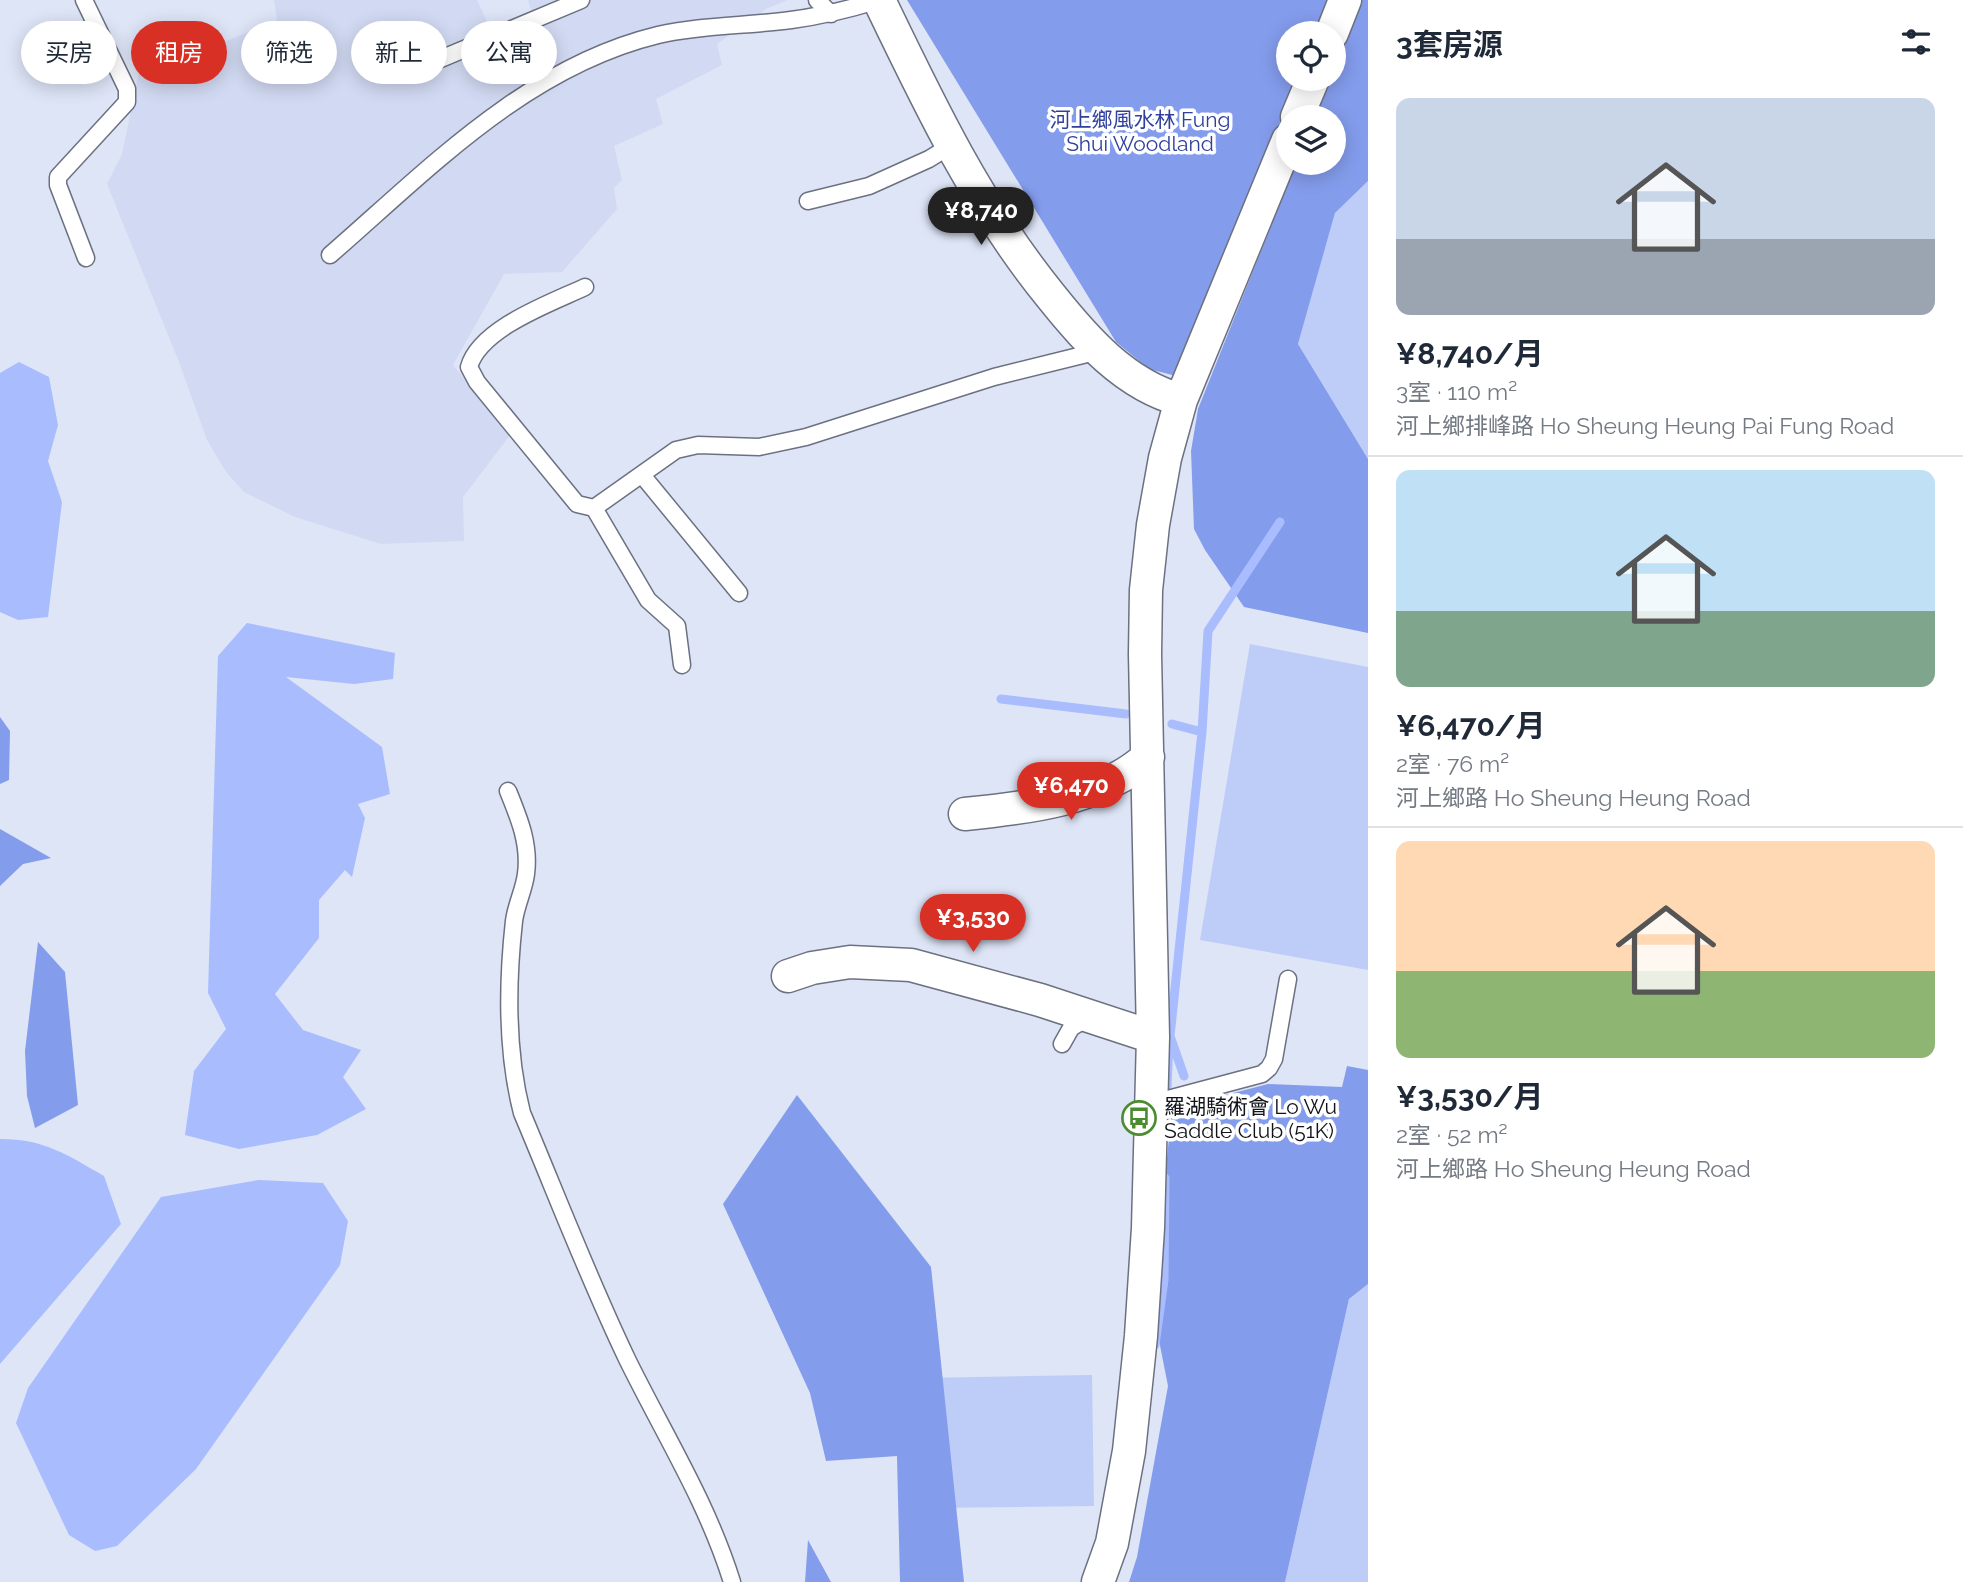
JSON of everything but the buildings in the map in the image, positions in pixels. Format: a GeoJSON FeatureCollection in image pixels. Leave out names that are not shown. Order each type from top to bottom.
{"type":"FeatureCollection","features":[{"type":"Feature","properties":{"kind":"street"},"geometry":{"type":"LineString","coordinates":[[879,0],[950,146],[1012,247],[1060,309],[1099,351],[1143,385],[1181,400]]}},
{"type":"Feature","properties":{"kind":"street"},"geometry":{"type":"LineString","coordinates":[[1337,21],[1345,0]]}},
{"type":"Feature","properties":{"kind":"street"},"geometry":{"type":"LineString","coordinates":[[1099,1580],[1112,1543],[1121,1502],[1136,1393],[1147,1241],[1153,1037],[1145,654],[1146,590],[1153,525],[1165,458],[1181,400],[1276,169]]}},
{"type":"Feature","properties":{"kind":"street"},"geometry":{"type":"LineString","coordinates":[[965,814],[1022,808],[1089,791],[1137,767],[1147,757]]}},
{"type":"Feature","properties":{"kind":"street"},"geometry":{"type":"LineString","coordinates":[[788,976],[812,968],[849,962],[911,965],[1091,1016],[1153,1037]]}},
{"type":"Feature","properties":{"kind":"lane"},"geometry":{"type":"LineString","coordinates":[[84,0],[127,89],[127,102],[58,177],[58,185],[86,258]]}},
{"type":"Feature","properties":{"kind":"lane"},"geometry":{"type":"LineString","coordinates":[[447,56],[580,0]]}},
{"type":"Feature","properties":{"kind":"lane"},"geometry":{"type":"LineString","coordinates":[[817,0],[831,14]]}},
{"type":"Feature","properties":{"kind":"lane"},"geometry":{"type":"LineString","coordinates":[[330,255],[491,117],[524,94],[562,73],[597,57],[660,35],[831,14],[879,0]]}},
{"type":"Feature","properties":{"kind":"lane"},"geometry":{"type":"LineString","coordinates":[[808,201],[869,186],[929,159],[950,146]]}},
{"type":"Feature","properties":{"kind":"lane"},"geometry":{"type":"LineString","coordinates":[[585,287],[534,310],[489,338],[472,356],[469,367],[477,382],[560,486],[576,504],[594,508],[676,450],[698,445],[759,447],[806,437],[994,377],[1099,351]]}},
{"type":"Feature","properties":{"kind":"lane"},"geometry":{"type":"LineString","coordinates":[[642,475],[739,593]]}},
{"type":"Feature","properties":{"kind":"lane"},"geometry":{"type":"LineString","coordinates":[[594,508],[648,600],[677,626],[682,665]]}},
{"type":"Feature","properties":{"kind":"lane"},"geometry":{"type":"LineString","coordinates":[[508,791],[527,840],[526,873],[515,918],[508,1007],[516,1091],[522,1113],[612,1328],[688,1474],[732,1582]]}},
{"type":"Feature","properties":{"kind":"lane"},"geometry":{"type":"LineString","coordinates":[[1153,1103],[1262,1074],[1269,1068],[1274,1059],[1288,979]]}},
{"type":"Feature","properties":{"kind":"lane"},"geometry":{"type":"LineString","coordinates":[[1062,1044],[1071,1028],[1091,1016]]}},
{"type":"Feature","properties":{"kind":"shaded area"},"geometry":{"type":"Polygon","coordinates":[[[274,0],[477,0],[487,21],[461,21],[461,84],[557,84],[557,21],[510,21],[531,11],[528,0],[788,0],[766,9],[717,44],[722,65],[656,99],[663,124],[614,146],[622,180],[614,188],[617,209],[562,272],[504,274],[453,365],[511,434],[463,497],[464,541],[381,544],[295,517],[244,492],[226,472],[207,440],[179,362],[107,184],[122,154],[136,84],[227,84],[227,41],[241,35],[241,84],[337,84],[337,21],[275,21],[277,20],[274,0]]]}},
{"type":"Feature","properties":{"kind":"shaded area"},"geometry":{"type":"Polygon","coordinates":[[[1368,181],[1368,459],[1298,344],[1335,213],[1368,181]]]}},
{"type":"Feature","properties":{"kind":"shaded area"},"geometry":{"type":"Polygon","coordinates":[[[19,362],[49,377],[58,425],[48,461],[62,502],[48,617],[18,620],[0,612],[0,373],[19,362]]]}},
{"type":"Feature","properties":{"kind":"shaded area"},"geometry":{"type":"Polygon","coordinates":[[[247,623],[395,653],[393,679],[354,684],[286,677],[382,747],[390,794],[358,804],[365,818],[352,877],[345,870],[319,900],[319,938],[275,994],[303,1030],[361,1050],[343,1077],[366,1109],[317,1135],[239,1149],[185,1135],[194,1071],[226,1029],[208,993],[218,656],[247,623]]]}},
{"type":"Feature","properties":{"kind":"shaded area"},"geometry":{"type":"Polygon","coordinates":[[[1250,644],[1368,667],[1368,970],[1200,940],[1250,644]]]}},
{"type":"Feature","properties":{"kind":"shaded area"},"geometry":{"type":"Polygon","coordinates":[[[0,1139],[43,1145],[104,1176],[121,1224],[0,1364],[0,1139]]]}},
{"type":"Feature","properties":{"kind":"shaded area"},"geometry":{"type":"Polygon","coordinates":[[[259,1180],[323,1183],[348,1221],[340,1265],[196,1469],[117,1546],[95,1551],[69,1535],[16,1423],[28,1388],[161,1197],[259,1180]]]}},
{"type":"Feature","properties":{"kind":"shaded area"},"geometry":{"type":"Polygon","coordinates":[[[1368,1284],[1368,1582],[1285,1582],[1349,1299],[1368,1284]]]}},
{"type":"Feature","properties":{"kind":"shaded area"},"geometry":{"type":"Polygon","coordinates":[[[1092,1375],[1094,1506],[921,1508],[919,1378],[1092,1375]]]}},
{"type":"Feature","properties":{"kind":"green space","name":"河上鄉風水林 Fung Shui Woodland"},"geometry":{"type":"Polygon","coordinates":[[[907,0],[1335,0],[1327,21],[1276,21],[1276,91],[1298,91],[1292,105],[1276,105],[1276,144],[1180,377],[1149,369],[1116,342],[907,0]]]}},
{"type":"Feature","properties":{"kind":"green space"},"geometry":{"type":"Polygon","coordinates":[[[1356,0],[1368,0],[1368,181],[1335,213],[1298,344],[1368,459],[1368,633],[1244,607],[1194,529],[1191,451],[1198,409],[1291,175],[1346,175],[1346,105],[1316,105],[1321,91],[1346,91],[1346,25],[1356,0]]]}},
{"type":"Feature","properties":{"kind":"green space"},"geometry":{"type":"Polygon","coordinates":[[[0,717],[10,731],[9,780],[0,784],[0,717]]]}},
{"type":"Feature","properties":{"kind":"green space"},"geometry":{"type":"Polygon","coordinates":[[[0,829],[51,858],[23,864],[0,886],[0,829]]]}},
{"type":"Feature","properties":{"kind":"green space"},"geometry":{"type":"Polygon","coordinates":[[[38,942],[65,972],[78,1105],[35,1128],[27,1096],[25,1051],[38,942]]]}},
{"type":"Feature","properties":{"kind":"green space"},"geometry":{"type":"Polygon","coordinates":[[[1347,1066],[1368,1070],[1368,1284],[1349,1299],[1285,1582],[1129,1582],[1137,1557],[1168,1386],[1152,1305],[1172,1109],[1268,1084],[1342,1087],[1347,1066]]]}},
{"type":"Feature","properties":{"kind":"green space"},"geometry":{"type":"Polygon","coordinates":[[[797,1095],[931,1267],[964,1582],[900,1582],[897,1456],[826,1461],[810,1393],[723,1204],[797,1095]]]}},
{"type":"Feature","properties":{"kind":"green space"},"geometry":{"type":"Polygon","coordinates":[[[808,1540],[831,1582],[805,1582],[808,1540]]]}},
{"type":"Feature","properties":{"kind":"waterway"},"geometry":{"type":"LineString","coordinates":[[1184,1076],[1170,1036],[1202,732],[1208,631],[1280,522]]}},
{"type":"Feature","properties":{"kind":"waterway"},"geometry":{"type":"LineString","coordinates":[[1001,699],[1126,714]]}},
{"type":"Feature","properties":{"kind":"waterway"},"geometry":{"type":"LineString","coordinates":[[1172,724],[1202,732]]}},
{"type":"Feature","properties":{"kind":"waterway"},"geometry":{"type":"LineString","coordinates":[[1167,1087],[1169,1041]]}},
{"type":"Feature","properties":{"kind":"waterway"},"geometry":{"type":"LineString","coordinates":[[1155,1345],[1164,1280],[1165,1178]]}},
{"type":"Feature","properties":{"kind":"place","name":"羅湖騎術會 Lo Wu Saddle Club (51K)"},"geometry":{"type":"Point","coordinates":[1139,1118]}}]}
